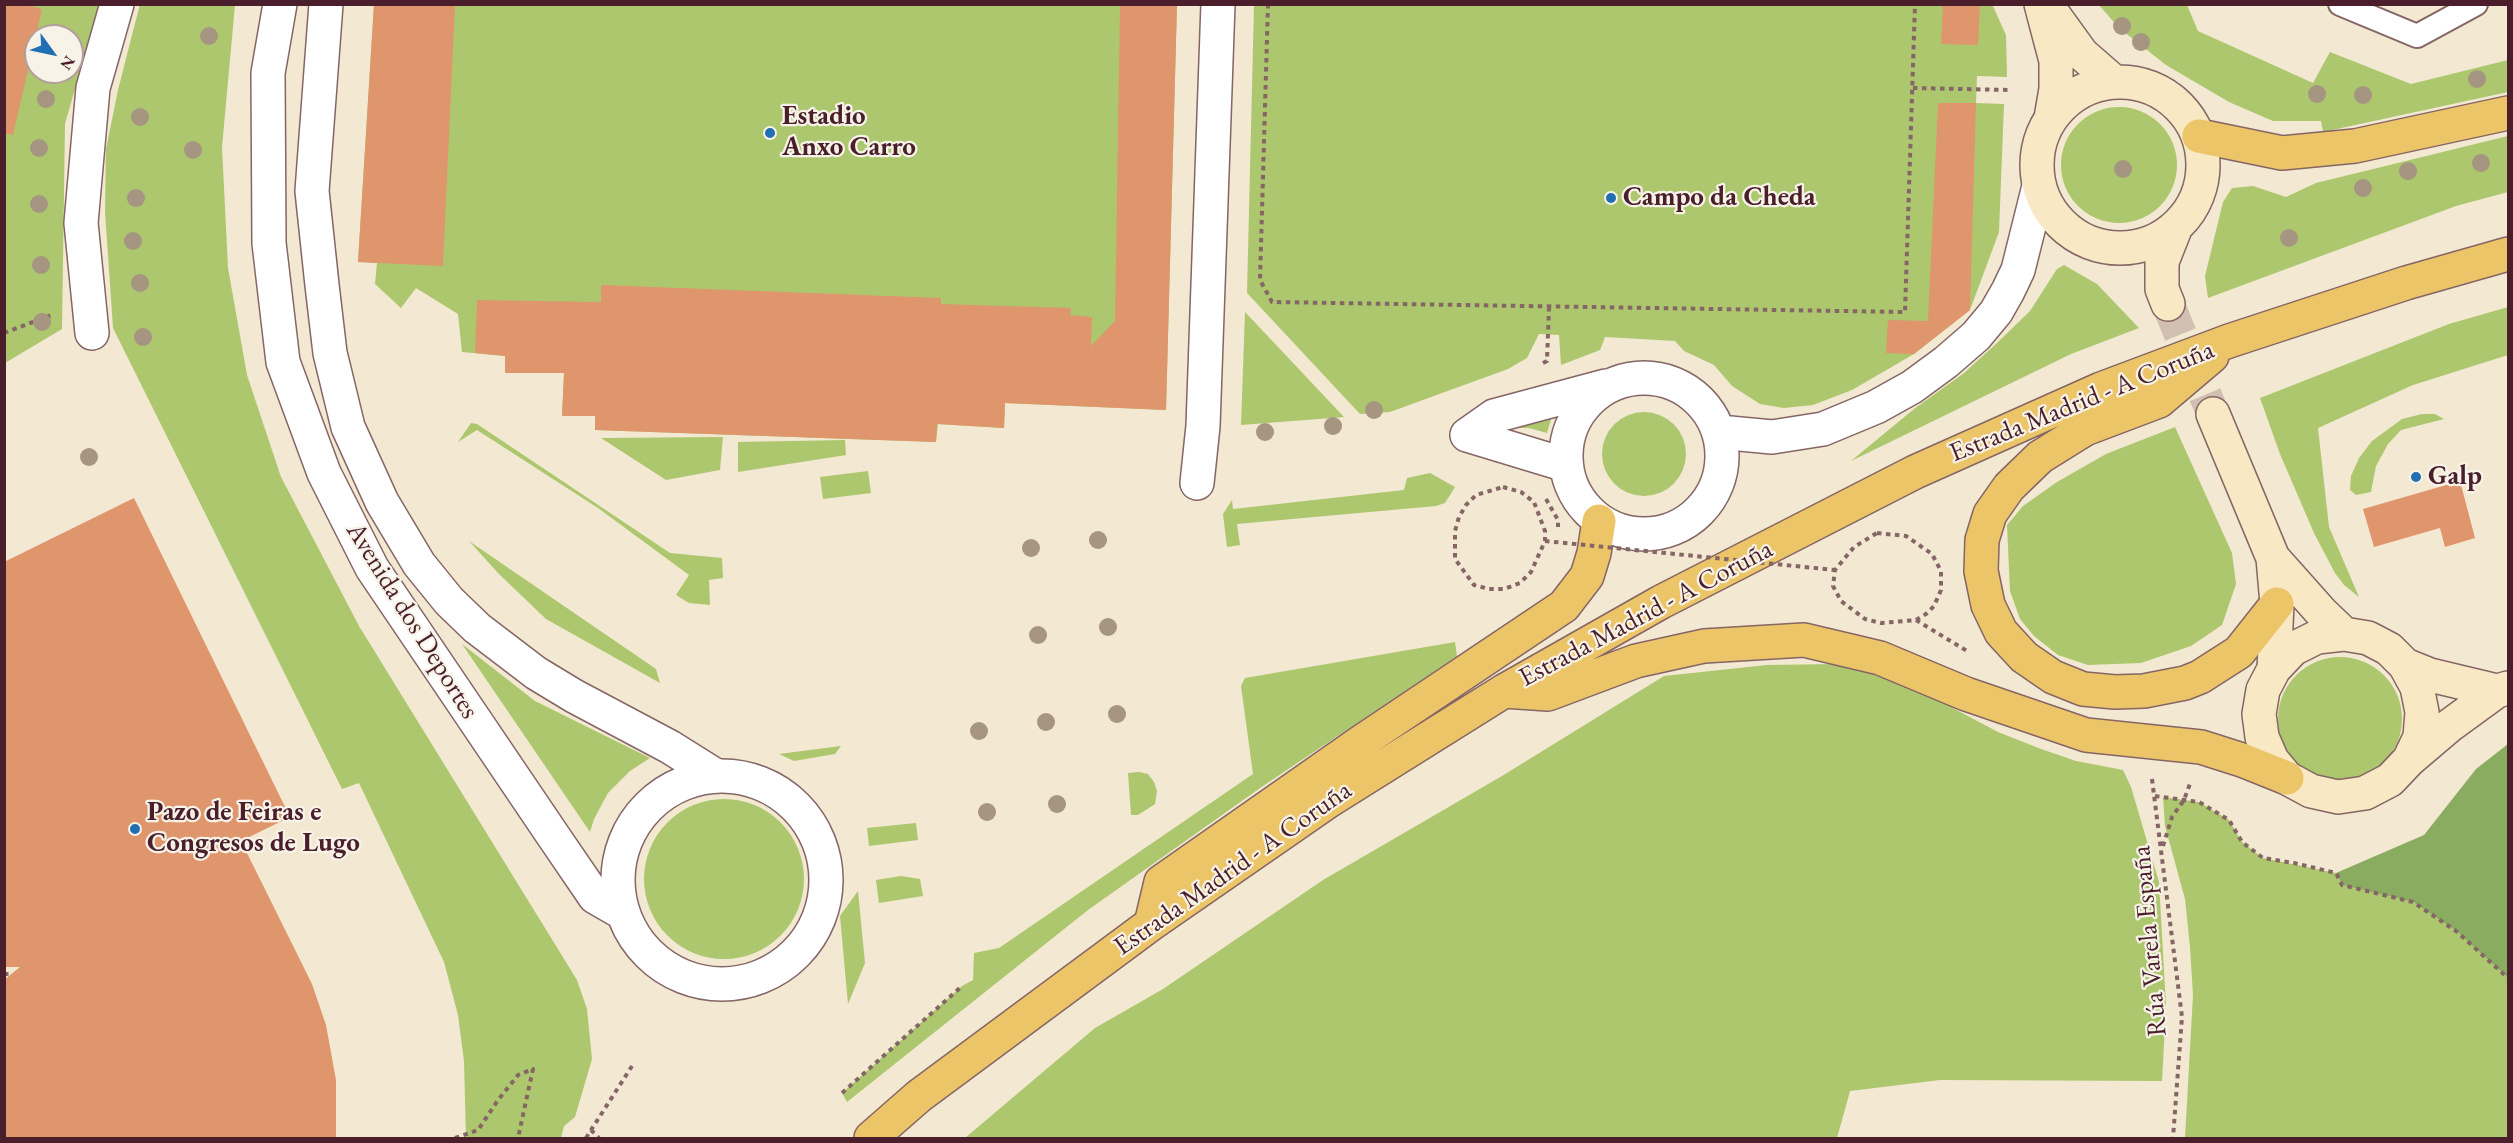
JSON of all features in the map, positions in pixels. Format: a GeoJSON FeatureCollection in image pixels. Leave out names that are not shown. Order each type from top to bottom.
{"type":"FeatureCollection","features":[{"type":"Feature","properties":{"kind":"highway"},"geometry":{"type":"LineString","coordinates":[[2199,136],[2282,153],[2355,146],[2508,112]]}},
{"type":"Feature","properties":{"kind":"highway","name":"Estrada Madrid - A Coruña"},"geometry":{"type":"LineString","coordinates":[[871,1138],[918,1096],[1151,924],[1329,800],[1504,691],[1661,602],[1915,471],[2101,389],[2229,341],[2406,283],[2508,254]]}},
{"type":"Feature","properties":{"kind":"highway"},"geometry":{"type":"LineString","coordinates":[[2229,341],[2159,401],[2085,429],[2040,457],[2009,487],[1990,514],[1982,540],[1981,571],[1988,604],[2001,632],[2024,657],[2053,677],[2084,689],[2115,692],[2144,691],[2185,683],[2200,677],[2239,652],[2277,604]]}},
{"type":"Feature","properties":{"kind":"highway"},"geometry":{"type":"LineString","coordinates":[[1151,924],[1161,882],[1361,742],[1564,606],[1587,576],[1594,553],[1599,520]]}},
{"type":"Feature","properties":{"kind":"highway"},"geometry":{"type":"LineString","coordinates":[[1504,691],[1548,694],[1636,661],[1704,646],[1804,640],[1880,658],[1966,694],[2086,735],[2201,747],[2287,778]]}},
{"type":"Feature","properties":{"kind":"street"},"geometry":{"type":"LineString","coordinates":[[92,333],[81,223],[93,88],[117,4]]}},
{"type":"Feature","properties":{"kind":"street","name":"Avenida dos Deportes"},"geometry":{"type":"LineString","coordinates":[[280,4],[268,73],[269,243],[283,362],[324,472],[372,568],[596,897],[621,912]]}},
{"type":"Feature","properties":{"kind":"street","name":"Avenida dos Deportes"},"geometry":{"type":"LineString","coordinates":[[326,4],[312,191],[323,296],[330,353],[348,427],[382,502],[419,564],[449,602],[484,634],[536,673],[670,747],[713,774]]}},
{"type":"Feature","properties":{"kind":"street"},"geometry":{"type":"LineString","coordinates":[[1197,483],[1203,426],[1218,4]]}},
{"type":"Feature","properties":{"kind":"street"},"geometry":{"type":"LineString","coordinates":[[2042,4],[2056,62],[2056,89],[2051,118],[2041,139],[2037,162],[2040,186],[2048,207],[2062,225],[2079,238],[2129,260],[2165,296],[2162,262],[2175,229],[2191,210],[2202,186],[2204,161],[2199,136],[2186,112],[2166,94],[2141,84],[2114,81],[2090,87],[2068,99],[2051,118]]}},
{"type":"Feature","properties":{"kind":"street"},"geometry":{"type":"LineString","coordinates":[[2046,4],[2082,54],[2114,81]]}},
{"type":"Feature","properties":{"kind":"street"},"geometry":{"type":"LineString","coordinates":[[1719,432],[1772,437],[1823,429],[1876,407],[1912,387],[1946,362],[1976,336],[2008,291],[2018,270],[2040,186]]}},
{"type":"Feature","properties":{"kind":"street"},"geometry":{"type":"LineString","coordinates":[[2100,246],[2127,249],[2152,242],[2175,229]]}},
{"type":"Feature","properties":{"kind":"street"},"geometry":{"type":"LineString","coordinates":[[1566,465],[1467,435],[1494,416],[1638,377],[1664,380],[1688,391],[1707,408],[1719,432],[1722,456],[1718,480],[1707,502],[1690,519],[1669,530],[1644,534],[1621,531],[1599,520],[1583,506],[1571,486],[1566,465],[1567,440],[1576,417],[1592,397],[1613,384]]}},
{"type":"Feature","properties":{"kind":"street"},"geometry":{"type":"LineString","coordinates":[[2213,414],[2273,558],[2277,604],[2274,669]]}},
{"type":"Feature","properties":{"kind":"street"},"geometry":{"type":"LineString","coordinates":[[2273,558],[2344,634]]}},
{"type":"Feature","properties":{"kind":"street"},"geometry":{"type":"LineString","coordinates":[[2409,760],[2420,737],[2422,711],[2417,687],[2405,664],[2389,649],[2368,638],[2344,634],[2317,637],[2293,649],[2274,669],[2263,690],[2259,714],[2262,737],[2272,760],[2287,778],[2311,791],[2338,797],[2365,793],[2390,780],[2409,760],[2449,726],[2503,690]]}},
{"type":"Feature","properties":{"kind":"street"},"geometry":{"type":"LineString","coordinates":[[2405,664],[2430,675],[2503,690]]}},
{"type":"Feature","properties":{"kind":"street"},"geometry":{"type":"LineString","coordinates":[[713,774],[747,777],[774,787],[808,819],[824,853],[827,876],[827,887],[818,922],[809,939],[783,965],[738,984],[720,985],[686,979],[662,967],[632,936],[621,912],[617,863],[635,819],[666,790],[713,774]]}},
{"type":"Feature","properties":{"kind":"lane"},"geometry":{"type":"LineString","coordinates":[[2340,4],[2417,36],[2476,4]]}},
{"type":"Feature","properties":{"kind":"path"},"geometry":{"type":"LineString","coordinates":[[1268,4],[1260,280],[1272,302],[1905,312],[1915,4]]}},
{"type":"Feature","properties":{"kind":"path"},"geometry":{"type":"LineString","coordinates":[[1912,88],[2012,90]]}},
{"type":"Feature","properties":{"kind":"path"},"geometry":{"type":"LineString","coordinates":[[4,333],[89,301]]}},
{"type":"Feature","properties":{"kind":"path"},"geometry":{"type":"LineString","coordinates":[[1536,365],[1547,361],[1549,307]]}},
{"type":"Feature","properties":{"kind":"path"},"geometry":{"type":"LineString","coordinates":[[1520,584],[1531,572],[1545,541],[1545,531],[1534,502],[1521,492],[1503,487],[1476,495],[1462,511],[1455,531],[1455,559],[1462,571],[1474,585],[1489,590],[1528,584]]}},
{"type":"Feature","properties":{"kind":"path"},"geometry":{"type":"LineString","coordinates":[[1544,496],[1558,520],[1559,553]]}},
{"type":"Feature","properties":{"kind":"path"},"geometry":{"type":"LineString","coordinates":[[1877,533],[1906,536],[1932,554],[1941,571],[1941,590],[1934,606],[1916,620],[1881,623],[1865,619],[1841,601],[1833,586],[1835,570],[1845,556],[1865,538],[1877,533]]}},
{"type":"Feature","properties":{"kind":"path"},"geometry":{"type":"LineString","coordinates":[[1545,541],[1835,570]]}},
{"type":"Feature","properties":{"kind":"path","name":"Rúa Varela España"},"geometry":{"type":"LineString","coordinates":[[2143,741],[2155,796],[2182,1017],[2173,1138]]}},
{"type":"Feature","properties":{"kind":"path"},"geometry":{"type":"LineString","coordinates":[[2162,849],[2172,818],[2184,800],[2192,777]]}},
{"type":"Feature","properties":{"kind":"path"},"geometry":{"type":"LineString","coordinates":[[2155,796],[2199,802],[2229,820],[2242,842],[2263,858],[2336,873],[2342,885],[2413,902],[2456,931],[2508,978]]}},
{"type":"Feature","properties":{"kind":"path"},"geometry":{"type":"LineString","coordinates":[[4,974],[10,974]]}},
{"type":"Feature","properties":{"kind":"path"},"geometry":{"type":"LineString","coordinates":[[842,1093],[962,986]]}},
{"type":"Feature","properties":{"kind":"path"},"geometry":{"type":"LineString","coordinates":[[586,1138],[632,1066]]}},
{"type":"Feature","properties":{"kind":"path"},"geometry":{"type":"LineString","coordinates":[[455,1138],[478,1131],[518,1075],[533,1069],[518,1138]]}},
{"type":"Feature","properties":{"kind":"path"},"geometry":{"type":"LineString","coordinates":[[591,1130],[599,1138]]}},
{"type":"Feature","properties":{"kind":"green space"},"geometry":{"type":"Polygon","coordinates":[[[140,4],[235,5],[222,147],[228,268],[247,375],[281,477],[359,626],[577,980],[587,1009],[592,1059],[575,1117],[564,1126],[561,1138],[466,1138],[464,1061],[458,1015],[444,962],[359,783],[342,789],[113,328],[105,212],[106,149],[140,4]]]}},
{"type":"Feature","properties":{"kind":"green space","name":"Campo da Cheda"},"geometry":{"type":"Polygon","coordinates":[[[1992,4],[2006,35],[2007,77],[1977,76],[1976,103],[2004,104],[1999,232],[1970,310],[1914,354],[1852,390],[1813,405],[1784,408],[1760,404],[1732,386],[1714,365],[1684,351],[1675,341],[1605,337],[1600,350],[1561,365],[1559,335],[1539,334],[1527,358],[1508,369],[1390,412],[1360,414],[1247,293],[1254,5],[1992,4]]]}},
{"type":"Feature","properties":{"kind":"green space"},"geometry":{"type":"Polygon","coordinates":[[[4,5],[99,5],[84,58],[84,24],[24,24],[24,84],[76,84],[65,124],[62,329],[5,363],[4,5]]]}},
{"type":"Feature","properties":{"kind":"green space","name":"Estadio Anxo Carro"},"geometry":{"type":"Polygon","coordinates":[[[374,5],[1177,5],[1166,410],[1005,403],[1004,428],[938,424],[936,442],[595,430],[595,416],[562,416],[564,373],[505,373],[505,356],[462,352],[458,314],[416,288],[401,308],[375,284],[377,263],[358,262],[374,5]]]}},
{"type":"Feature","properties":{"kind":"green space"},"geometry":{"type":"Polygon","coordinates":[[[2099,5],[2187,5],[2198,31],[2313,83],[2330,52],[2411,84],[2508,60],[2508,92],[2323,132],[2321,121],[2273,121],[2229,102],[2166,65],[2119,28],[2099,5]]]}},
{"type":"Feature","properties":{"kind":"green space"},"geometry":{"type":"Polygon","coordinates":[[[2119,107],[2141,111],[2160,124],[2173,143],[2177,165],[2173,187],[2160,206],[2141,219],[2119,223],[2097,219],[2078,206],[2065,187],[2061,165],[2065,143],[2078,124],[2097,111],[2119,107]]]}},
{"type":"Feature","properties":{"kind":"green space"},"geometry":{"type":"Polygon","coordinates":[[[2508,136],[2508,192],[2456,206],[2208,298],[2205,276],[2223,202],[2232,188],[2253,186],[2286,197],[2316,183],[2508,136]]]}},
{"type":"Feature","properties":{"kind":"green space"},"geometry":{"type":"Polygon","coordinates":[[[2064,265],[2097,284],[2139,328],[2071,354],[1851,461],[1914,409],[1964,373],[1997,343],[2030,311],[2057,269],[2064,265]]]}},
{"type":"Feature","properties":{"kind":"green space"},"geometry":{"type":"Polygon","coordinates":[[[2508,307],[2508,355],[2413,385],[2318,428],[2329,527],[2359,597],[2344,585],[2335,573],[2314,533],[2280,454],[2260,398],[2449,324],[2508,307]]]}},
{"type":"Feature","properties":{"kind":"green space"},"geometry":{"type":"Polygon","coordinates":[[[1245,312],[1344,417],[1241,425],[1245,312]]]}},
{"type":"Feature","properties":{"kind":"green space"},"geometry":{"type":"Polygon","coordinates":[[[1644,412],[1667,419],[1679,431],[1686,454],[1679,477],[1667,489],[1644,496],[1621,489],[1609,477],[1602,454],[1609,431],[1621,419],[1644,412]]]}},
{"type":"Feature","properties":{"kind":"green space"},"geometry":{"type":"Polygon","coordinates":[[[2422,414],[2435,414],[2444,419],[2401,430],[2388,444],[2376,466],[2371,492],[2356,495],[2350,490],[2351,476],[2359,458],[2372,441],[2402,419],[2422,414]]]}},
{"type":"Feature","properties":{"kind":"green space"},"geometry":{"type":"Polygon","coordinates":[[[1552,416],[1547,433],[1529,428],[1497,428],[1552,416]]]}},
{"type":"Feature","properties":{"kind":"green space"},"geometry":{"type":"Polygon","coordinates":[[[471,423],[477,424],[670,553],[722,558],[723,578],[709,580],[710,605],[689,603],[676,595],[689,575],[598,508],[477,430],[458,442],[471,423]]]}},
{"type":"Feature","properties":{"kind":"green space"},"geometry":{"type":"Polygon","coordinates":[[[2175,427],[2232,553],[2236,584],[2222,625],[2191,646],[2141,663],[2088,665],[2058,655],[2034,636],[2020,619],[2010,591],[2007,525],[2023,506],[2057,482],[2106,454],[2175,427]]]}},
{"type":"Feature","properties":{"kind":"green space"},"geometry":{"type":"Polygon","coordinates":[[[723,437],[720,470],[666,480],[601,438],[723,437]]]}},
{"type":"Feature","properties":{"kind":"green space"},"geometry":{"type":"Polygon","coordinates":[[[845,440],[846,455],[738,472],[738,442],[845,440]]]}},
{"type":"Feature","properties":{"kind":"green space"},"geometry":{"type":"Polygon","coordinates":[[[868,471],[871,493],[823,499],[820,477],[868,471]]]}},
{"type":"Feature","properties":{"kind":"green space"},"geometry":{"type":"Polygon","coordinates":[[[1430,473],[1455,487],[1445,503],[1436,506],[1237,524],[1240,545],[1227,547],[1223,514],[1232,500],[1233,509],[1404,490],[1407,478],[1430,473]]]}},
{"type":"Feature","properties":{"kind":"green space"},"geometry":{"type":"Polygon","coordinates":[[[469,541],[656,669],[660,683],[546,619],[499,574],[469,541]]]}},
{"type":"Feature","properties":{"kind":"green space"},"geometry":{"type":"Polygon","coordinates":[[[1455,642],[1457,656],[1263,786],[1088,910],[847,1102],[842,1093],[962,986],[973,980],[974,953],[999,948],[1253,774],[1241,686],[1245,678],[1455,642]]]}},
{"type":"Feature","properties":{"kind":"green space"},"geometry":{"type":"Polygon","coordinates":[[[462,644],[535,701],[650,758],[630,771],[608,793],[594,819],[590,832],[462,644]]]}},
{"type":"Feature","properties":{"kind":"green space"},"geometry":{"type":"Polygon","coordinates":[[[2340,657],[2364,661],[2384,675],[2398,695],[2402,719],[2398,743],[2384,763],[2364,777],[2340,781],[2316,777],[2296,763],[2282,743],[2278,719],[2282,695],[2296,675],[2316,661],[2340,657]]]}},
{"type":"Feature","properties":{"kind":"green space"},"geometry":{"type":"Polygon","coordinates":[[[1836,664],[1869,669],[1932,697],[1998,732],[2041,749],[2076,761],[2123,770],[2131,787],[2159,882],[2166,1006],[2162,1081],[1940,1080],[1850,1091],[1837,1138],[965,1138],[1095,1028],[1163,989],[1323,880],[1502,776],[1664,676],[1767,665],[1836,664]]]}},
{"type":"Feature","properties":{"kind":"green space"},"geometry":{"type":"Polygon","coordinates":[[[2508,744],[2508,978],[2456,931],[2413,902],[2342,885],[2336,873],[2424,835],[2476,769],[2508,744]]]}},
{"type":"Feature","properties":{"kind":"green space"},"geometry":{"type":"Polygon","coordinates":[[[841,746],[835,754],[794,761],[779,754],[841,746]]]}},
{"type":"Feature","properties":{"kind":"green space"},"geometry":{"type":"Polygon","coordinates":[[[1128,773],[1148,774],[1154,782],[1157,791],[1155,804],[1138,815],[1131,815],[1128,773]]]}},
{"type":"Feature","properties":{"kind":"green space"},"geometry":{"type":"Polygon","coordinates":[[[2163,797],[2199,802],[2229,820],[2242,842],[2263,858],[2336,873],[2342,885],[2413,902],[2456,931],[2508,978],[2508,1138],[2185,1138],[2193,995],[2190,947],[2185,899],[2165,826],[2163,797]]]}},
{"type":"Feature","properties":{"kind":"green space"},"geometry":{"type":"Polygon","coordinates":[[[724,799],[755,805],[781,822],[798,848],[804,879],[798,910],[781,936],[755,953],[724,959],[693,953],[667,936],[650,910],[644,879],[650,848],[667,822],[693,805],[724,799]]]}},
{"type":"Feature","properties":{"kind":"green space"},"geometry":{"type":"Polygon","coordinates":[[[916,823],[918,840],[869,846],[867,828],[916,823]]]}},
{"type":"Feature","properties":{"kind":"green space"},"geometry":{"type":"Polygon","coordinates":[[[901,876],[920,879],[923,896],[879,903],[876,880],[901,876]]]}},
{"type":"Feature","properties":{"kind":"green space"},"geometry":{"type":"Polygon","coordinates":[[[858,891],[865,963],[848,1004],[840,916],[858,891]]]}},
{"type":"Feature","properties":{"kind":"building"},"geometry":{"type":"Polygon","coordinates":[[[4,4],[24,4],[42,9],[39,24],[24,24],[25,84],[13,135],[4,133],[4,4]]]}},
{"type":"Feature","properties":{"kind":"building"},"geometry":{"type":"Polygon","coordinates":[[[374,4],[455,4],[443,266],[358,262],[374,4]]]}},
{"type":"Feature","properties":{"kind":"building"},"geometry":{"type":"Polygon","coordinates":[[[1120,4],[1177,4],[1166,410],[1005,403],[1004,428],[937,424],[936,442],[595,430],[595,416],[562,416],[564,373],[505,373],[505,356],[475,353],[477,300],[601,302],[601,285],[941,298],[941,304],[1071,308],[1070,315],[1092,317],[1091,346],[1115,321],[1120,4]]]}},
{"type":"Feature","properties":{"kind":"building"},"geometry":{"type":"Polygon","coordinates":[[[1943,4],[1980,4],[1978,45],[1941,44],[1943,4]]]}},
{"type":"Feature","properties":{"kind":"building"},"geometry":{"type":"Polygon","coordinates":[[[1938,103],[1976,103],[1970,310],[1914,354],[1886,353],[1888,320],[1928,321],[1938,103]]]}},
{"type":"Feature","properties":{"kind":"building"},"geometry":{"type":"Polygon","coordinates":[[[2460,481],[2475,538],[2445,547],[2440,528],[2374,547],[2363,509],[2460,481]]]}},
{"type":"Feature","properties":{"kind":"building","name":"Pazo de Feiras e Congresos de Lugo"},"geometry":{"type":"Polygon","coordinates":[[[134,498],[290,817],[241,841],[312,984],[326,1025],[336,1080],[336,1138],[4,1138],[4,980],[20,967],[4,967],[4,562],[134,498]]]}},
{"type":"Feature","properties":{"kind":"tunnel"},"geometry":{"type":"LineString","coordinates":[[2168,304],[2213,414]]}},
{"type":"Feature","properties":{"kind":"place","name":"Estadio Anxo Carro"},"geometry":{"type":"Point","coordinates":[770,133]}},
{"type":"Feature","properties":{"kind":"place","name":"Campo da Cheda"},"geometry":{"type":"Point","coordinates":[1611,198]}},
{"type":"Feature","properties":{"kind":"place","name":"Galp"},"geometry":{"type":"Point","coordinates":[2416,477]}},
{"type":"Feature","properties":{"kind":"place","name":"Pazo de Feiras e Congresos de Lugo"},"geometry":{"type":"Point","coordinates":[135,829]}}]}
